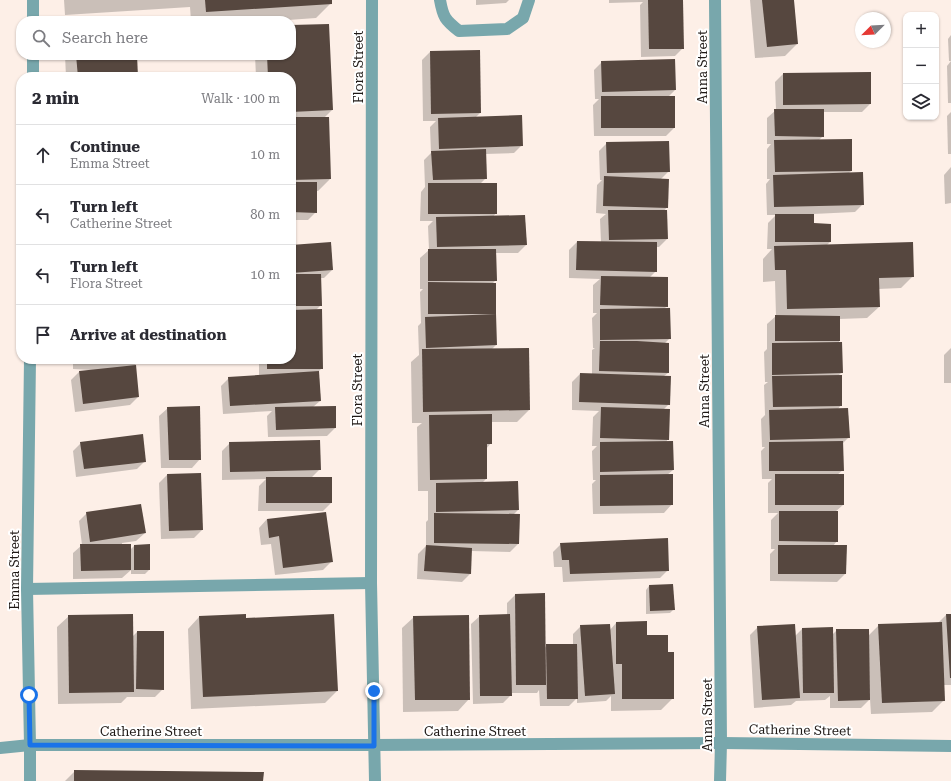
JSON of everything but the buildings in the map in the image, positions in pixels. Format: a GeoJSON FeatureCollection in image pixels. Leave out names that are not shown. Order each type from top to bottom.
{"type":"FeatureCollection","features":[{"type":"Feature","properties":{"kind":"street"},"geometry":{"type":"LineString","coordinates":[[33,0],[33,16]]}},
{"type":"Feature","properties":{"kind":"street","name":"Flora Street"},"geometry":{"type":"LineString","coordinates":[[372,0],[371,583],[376,781]]}},
{"type":"Feature","properties":{"kind":"street"},"geometry":{"type":"LineString","coordinates":[[440,0],[442,14],[448,23],[458,31],[507,29],[523,18],[529,0]]}},
{"type":"Feature","properties":{"kind":"street","name":"Anna Street"},"geometry":{"type":"LineString","coordinates":[[715,0],[721,743],[720,781]]}},
{"type":"Feature","properties":{"kind":"street"},"geometry":{"type":"LineString","coordinates":[[33,60],[33,72]]}},
{"type":"Feature","properties":{"kind":"street","name":"Emma Street"},"geometry":{"type":"LineString","coordinates":[[30,364],[27,589],[30,781]]}},
{"type":"Feature","properties":{"kind":"street"},"geometry":{"type":"LineString","coordinates":[[27,589],[371,583]]}},
{"type":"Feature","properties":{"kind":"street","name":"Catherine Street"},"geometry":{"type":"LineString","coordinates":[[0,748],[30,745],[374,746],[721,743],[951,746]]}},
{"type":"Feature","properties":{"kind":"route"},"geometry":{"type":"LineString","coordinates":[[29,695],[30,745],[374,746],[374,691]]}}]}
